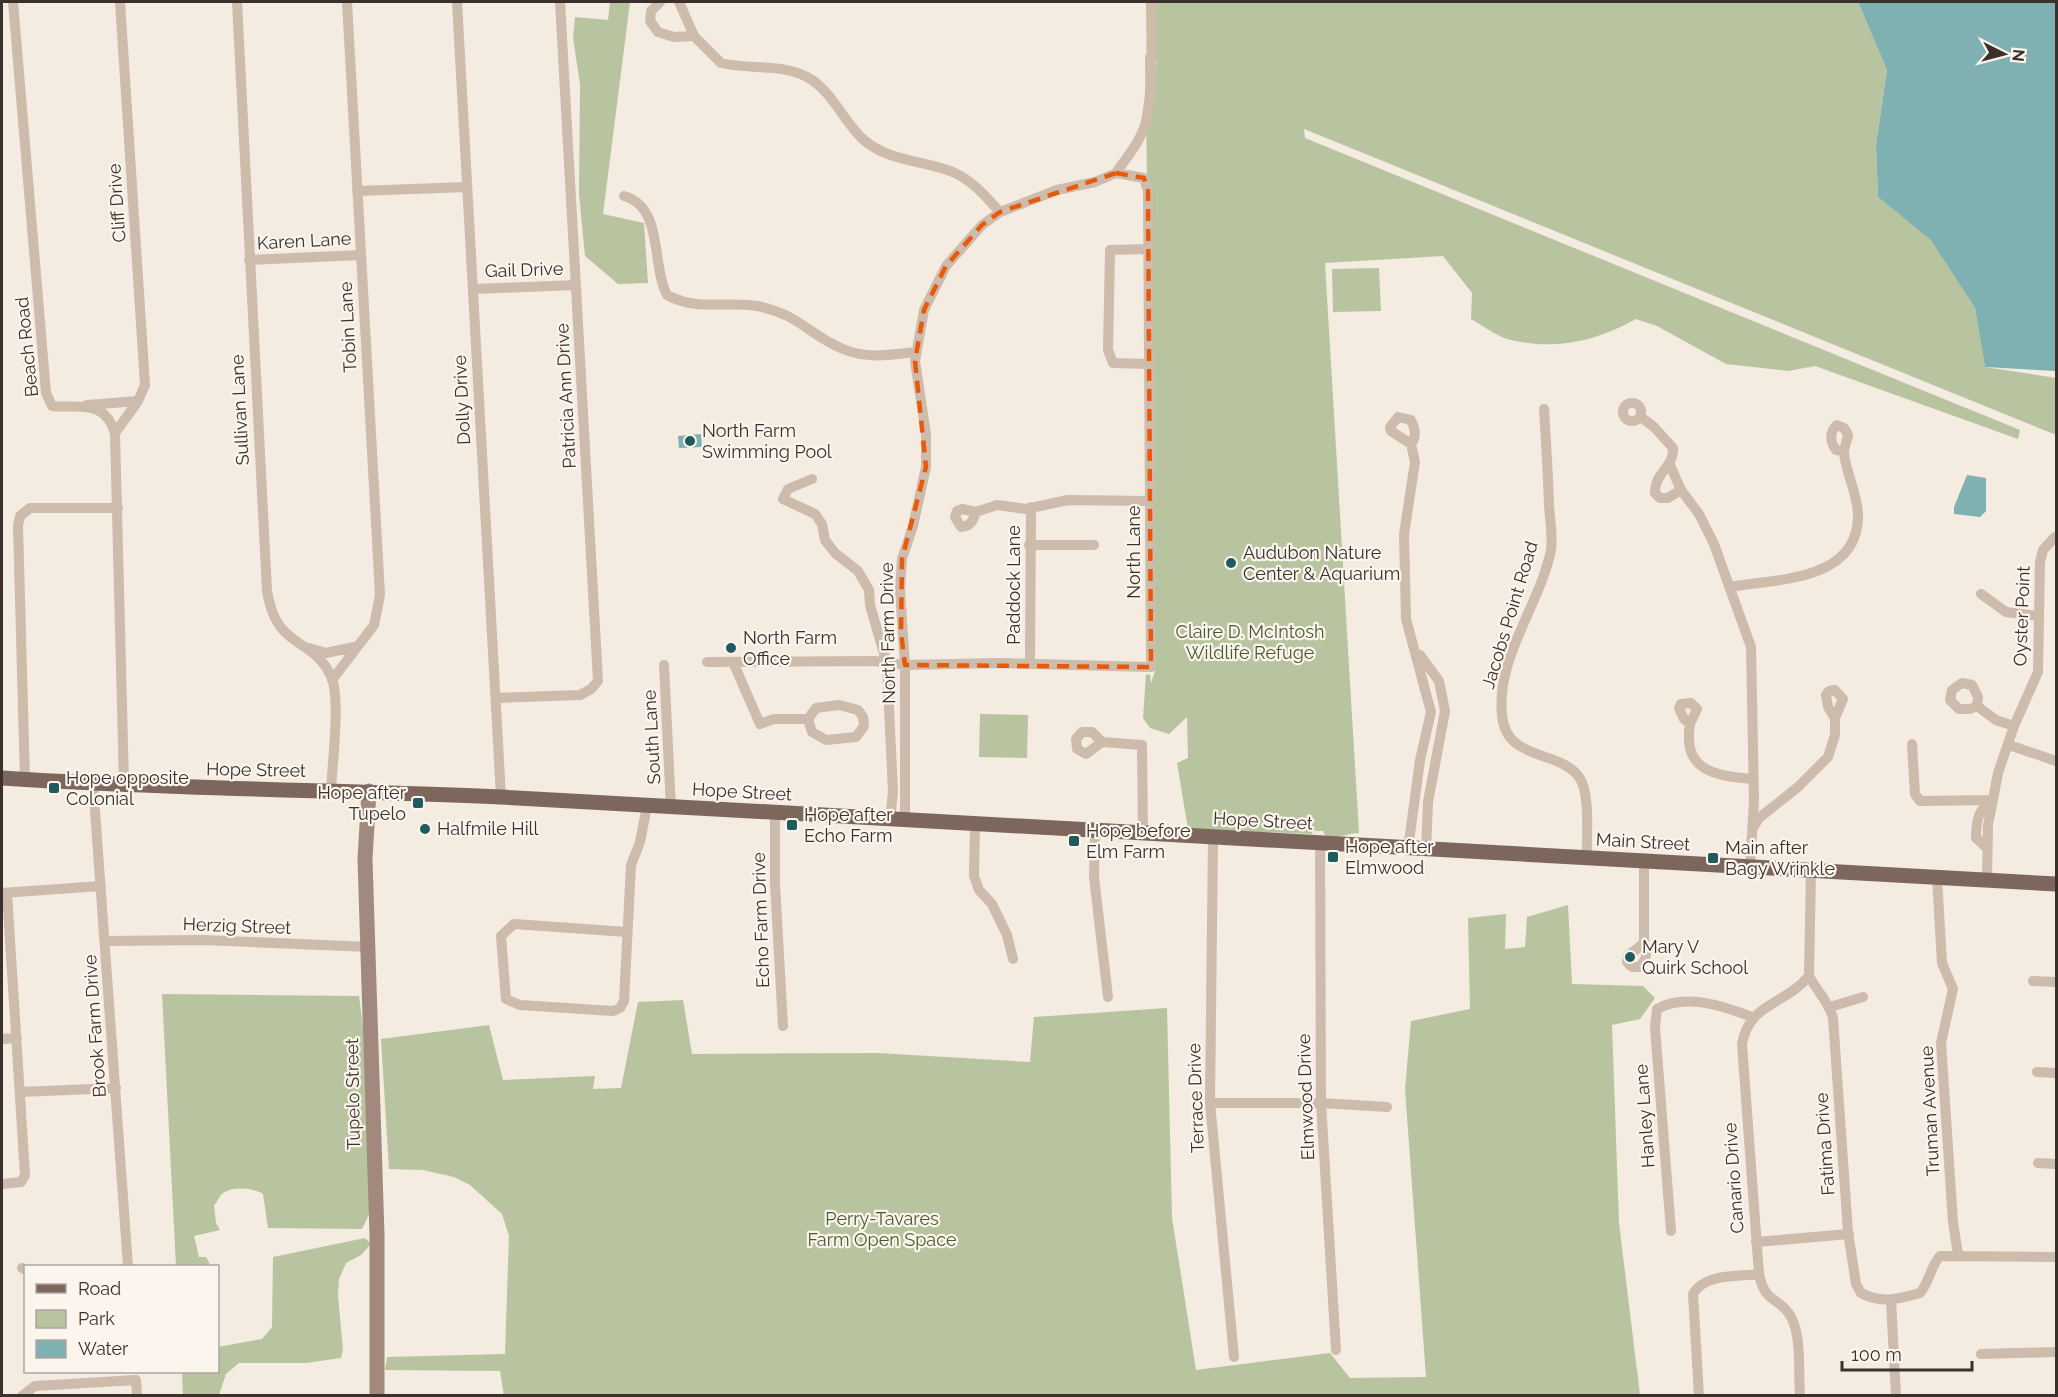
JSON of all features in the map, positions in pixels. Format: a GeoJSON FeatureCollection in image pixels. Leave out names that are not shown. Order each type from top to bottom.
{"type":"FeatureCollection","features":[{"type":"Feature","properties":{"kind":"main road","name":"Hope Street"},"geometry":{"type":"LineString","coordinates":[[2,778],[197,789],[501,797],[1480,852]]}},
{"type":"Feature","properties":{"kind":"main road","name":"Tupelo Street"},"geometry":{"type":"LineString","coordinates":[[369,792],[365,859],[369,947],[378,1395]]}},
{"type":"Feature","properties":{"kind":"main road","name":"Main Street"},"geometry":{"type":"LineString","coordinates":[[1480,852],[2056,884]]}},
{"type":"Feature","properties":{"kind":"street","name":"Beach Road"},"geometry":{"type":"LineString","coordinates":[[13,2],[46,393],[52,406],[87,405]]}},
{"type":"Feature","properties":{"kind":"street","name":"Cliff Drive"},"geometry":{"type":"LineString","coordinates":[[115,433],[138,401],[144,389],[145,376],[120,2]]}},
{"type":"Feature","properties":{"kind":"street","name":"Sullivan Lane"},"geometry":{"type":"LineString","coordinates":[[237,2],[267,591],[276,623],[286,635],[303,646],[322,664],[332,680]]}},
{"type":"Feature","properties":{"kind":"street","name":"Tobin Lane"},"geometry":{"type":"LineString","coordinates":[[332,680],[346,658],[374,625],[380,595],[347,2]]}},
{"type":"Feature","properties":{"kind":"street","name":"Dolly Drive"},"geometry":{"type":"LineString","coordinates":[[457,2],[501,797]]}},
{"type":"Feature","properties":{"kind":"street","name":"Patricia Ann Drive"},"geometry":{"type":"LineString","coordinates":[[496,698],[580,695],[591,689],[598,681],[560,2]]}},
{"type":"Feature","properties":{"kind":"street"},"geometry":{"type":"LineString","coordinates":[[660,2],[651,11],[650,21],[658,32],[674,37],[694,36]]}},
{"type":"Feature","properties":{"kind":"street"},"geometry":{"type":"LineString","coordinates":[[679,2],[694,36],[721,63],[787,69],[809,78],[867,143],[903,160],[939,168],[965,178],[974,184],[1000,212]]}},
{"type":"Feature","properties":{"kind":"street"},"geometry":{"type":"LineString","coordinates":[[1116,173],[1135,145],[1146,122],[1151,96],[1150,2]]}},
{"type":"Feature","properties":{"kind":"street","name":"North Lane"},"geometry":{"type":"LineString","coordinates":[[706,662],[874,661],[905,665],[1030,664],[1151,667],[1148,191],[1144,178],[1116,173]]}},
{"type":"Feature","properties":{"kind":"street","name":"North Farm Drive"},"geometry":{"type":"LineString","coordinates":[[898,820],[905,665],[901,632],[902,559],[913,526],[927,455],[915,352],[924,310],[946,266],[982,225],[1000,212],[1057,190],[1095,182],[1116,173]]}},
{"type":"Feature","properties":{"kind":"street"},"geometry":{"type":"LineString","coordinates":[[357,191],[467,187]]}},
{"type":"Feature","properties":{"kind":"street"},"geometry":{"type":"LineString","coordinates":[[624,196],[639,203],[648,217],[660,276],[667,295],[672,298],[697,305],[757,306],[784,313],[829,342],[854,353],[882,356],[915,352]]}},
{"type":"Feature","properties":{"kind":"street"},"geometry":{"type":"LineString","coordinates":[[1148,249],[1110,250],[1108,350],[1113,363],[1149,364]]}},
{"type":"Feature","properties":{"kind":"street","name":"Karen Lane"},"geometry":{"type":"LineString","coordinates":[[249,260],[361,255]]}},
{"type":"Feature","properties":{"kind":"street","name":"Gail Drive"},"geometry":{"type":"LineString","coordinates":[[473,289],[576,285]]}},
{"type":"Feature","properties":{"kind":"street"},"geometry":{"type":"LineString","coordinates":[[87,405],[138,401]]}},
{"type":"Feature","properties":{"kind":"street"},"geometry":{"type":"LineString","coordinates":[[87,405],[105,417],[115,433],[124,784]]}},
{"type":"Feature","properties":{"kind":"street","name":"Jacobs Point Road"},"geometry":{"type":"LineString","coordinates":[[1544,409],[1551,548],[1539,590],[1503,683],[1502,718],[1506,731],[1514,741],[1526,750],[1568,768],[1579,777],[1586,805],[1587,858]]}},
{"type":"Feature","properties":{"kind":"street"},"geometry":{"type":"LineString","coordinates":[[1641,417],[1654,426],[1673,448],[1674,458],[1658,478],[1655,493],[1660,498],[1668,498],[1681,490]]}},
{"type":"Feature","properties":{"kind":"street"},"geometry":{"type":"LineString","coordinates":[[1408,849],[1420,760],[1430,719],[1429,704],[1406,620],[1403,554],[1404,534],[1414,478],[1415,462],[1411,444]]}},
{"type":"Feature","properties":{"kind":"street"},"geometry":{"type":"LineString","coordinates":[[1730,587],[1810,575],[1837,559],[1849,547],[1857,530],[1858,516],[1844,451]]}},
{"type":"Feature","properties":{"kind":"street"},"geometry":{"type":"LineString","coordinates":[[1670,465],[1681,490],[1706,526],[1751,647],[1753,828],[1750,867]]}},
{"type":"Feature","properties":{"kind":"street","name":"North Farm Drive"},"geometry":{"type":"LineString","coordinates":[[812,479],[788,489],[783,497],[815,514],[822,524],[825,540],[858,571],[869,590],[870,605],[887,664],[893,792],[898,820]]}},
{"type":"Feature","properties":{"kind":"street"},"geometry":{"type":"LineString","coordinates":[[976,512],[992,505],[1031,507],[1068,500],[1150,501]]}},
{"type":"Feature","properties":{"kind":"street","name":"Paddock Lane"},"geometry":{"type":"LineString","coordinates":[[1030,664],[1031,507]]}},
{"type":"Feature","properties":{"kind":"street"},"geometry":{"type":"LineString","coordinates":[[25,780],[18,526],[20,516],[30,508],[118,508]]}},
{"type":"Feature","properties":{"kind":"street","name":"Oyster Point"},"geometry":{"type":"LineString","coordinates":[[1987,880],[1986,847],[1976,838],[1976,827],[1981,808],[1992,800],[1998,773],[2014,726],[2038,672],[2040,562],[2043,550],[2056,538]]}},
{"type":"Feature","properties":{"kind":"street"},"geometry":{"type":"LineString","coordinates":[[1029,545],[1094,545]]}},
{"type":"Feature","properties":{"kind":"street"},"geometry":{"type":"LineString","coordinates":[[1981,594],[2006,612],[2038,616]]}},
{"type":"Feature","properties":{"kind":"street"},"geometry":{"type":"LineString","coordinates":[[1413,641],[1425,664],[1439,681],[1443,694],[1444,720],[1428,810],[1426,850]]}},
{"type":"Feature","properties":{"kind":"street"},"geometry":{"type":"LineString","coordinates":[[303,646],[326,653],[348,651],[358,646]]}},
{"type":"Feature","properties":{"kind":"street"},"geometry":{"type":"LineString","coordinates":[[733,662],[760,724],[774,719],[808,719]]}},
{"type":"Feature","properties":{"kind":"street","name":"South Lane"},"geometry":{"type":"LineString","coordinates":[[664,665],[671,808]]}},
{"type":"Feature","properties":{"kind":"street"},"geometry":{"type":"LineString","coordinates":[[331,791],[334,712],[332,680]]}},
{"type":"Feature","properties":{"kind":"street"},"geometry":{"type":"LineString","coordinates":[[848,706],[858,710],[863,717],[864,726],[856,737],[826,740],[812,732],[808,719],[816,708],[848,706]]}},
{"type":"Feature","properties":{"kind":"street"},"geometry":{"type":"LineString","coordinates":[[1977,706],[1996,720],[2014,726]]}},
{"type":"Feature","properties":{"kind":"street"},"geometry":{"type":"LineString","coordinates":[[1753,828],[1759,818],[1798,787],[1828,757],[1835,735],[1836,718]]}},
{"type":"Feature","properties":{"kind":"street"},"geometry":{"type":"LineString","coordinates":[[1430,719],[1444,720]]}},
{"type":"Feature","properties":{"kind":"street"},"geometry":{"type":"LineString","coordinates":[[1690,724],[1691,753],[1695,761],[1703,768],[1725,776],[1753,778]]}},
{"type":"Feature","properties":{"kind":"street"},"geometry":{"type":"LineString","coordinates":[[1102,742],[1142,745],[1143,834]]}},
{"type":"Feature","properties":{"kind":"street"},"geometry":{"type":"LineString","coordinates":[[1912,744],[1915,794],[1920,801],[1992,800]]}},
{"type":"Feature","properties":{"kind":"street"},"geometry":{"type":"LineString","coordinates":[[2009,745],[2056,761]]}},
{"type":"Feature","properties":{"kind":"street"},"geometry":{"type":"LineString","coordinates":[[1420,760],[1436,761]]}},
{"type":"Feature","properties":{"kind":"street","name":"Brook Farm Drive"},"geometry":{"type":"LineString","coordinates":[[93,783],[128,1265]]}},
{"type":"Feature","properties":{"kind":"street"},"geometry":{"type":"LineString","coordinates":[[627,932],[514,924],[501,936],[506,999],[520,1005],[613,1011],[620,1008],[624,1001],[631,864],[640,842],[647,806]]}},
{"type":"Feature","properties":{"kind":"street"},"geometry":{"type":"LineString","coordinates":[[1414,808],[1428,810]]}},
{"type":"Feature","properties":{"kind":"street","name":"Echo Farm Drive"},"geometry":{"type":"LineString","coordinates":[[775,813],[775,884],[783,1026]]}},
{"type":"Feature","properties":{"kind":"street"},"geometry":{"type":"LineString","coordinates":[[975,824],[974,876],[979,890],[992,904],[1007,935],[1013,959]]}},
{"type":"Feature","properties":{"kind":"street"},"geometry":{"type":"LineString","coordinates":[[1095,831],[1094,877],[1108,997]]}},
{"type":"Feature","properties":{"kind":"street","name":"Terrace Drive"},"geometry":{"type":"LineString","coordinates":[[1213,838],[1210,1103],[1234,1357]]}},
{"type":"Feature","properties":{"kind":"street","name":"Elmwood Drive"},"geometry":{"type":"LineString","coordinates":[[1320,843],[1321,1103],[1336,1350]]}},
{"type":"Feature","properties":{"kind":"street"},"geometry":{"type":"LineString","coordinates":[[1644,861],[1644,943]]}},
{"type":"Feature","properties":{"kind":"street"},"geometry":{"type":"LineString","coordinates":[[1752,1017],[1799,988],[1809,976],[1812,870]]}},
{"type":"Feature","properties":{"kind":"street","name":"Truman Avenue"},"geometry":{"type":"LineString","coordinates":[[1937,878],[1942,963],[1953,989],[1941,1043],[1953,1222],[1958,1255]]}},
{"type":"Feature","properties":{"kind":"street"},"geometry":{"type":"LineString","coordinates":[[2,1184],[21,1182],[24,1174],[17,1038],[4,893],[101,886]]}},
{"type":"Feature","properties":{"kind":"street","name":"Herzig Street"},"geometry":{"type":"LineString","coordinates":[[105,941],[204,940],[369,947]]}},
{"type":"Feature","properties":{"kind":"street","name":"Fatima Drive"},"geometry":{"type":"LineString","coordinates":[[1809,976],[1816,990],[1830,1007],[1833,1018],[1849,1234],[1856,1284],[1861,1293],[1881,1300],[1891,1300]]}},
{"type":"Feature","properties":{"kind":"street"},"geometry":{"type":"LineString","coordinates":[[2033,981],[2056,982]]}},
{"type":"Feature","properties":{"kind":"street"},"geometry":{"type":"LineString","coordinates":[[1830,1007],[1863,997]]}},
{"type":"Feature","properties":{"kind":"street","name":"Hanley Lane"},"geometry":{"type":"LineString","coordinates":[[1671,1231],[1655,1028],[1657,1009],[1666,1004],[1715,1004],[1752,1017]]}},
{"type":"Feature","properties":{"kind":"street","name":"Canario Drive"},"geometry":{"type":"LineString","coordinates":[[1752,1017],[1745,1028],[1742,1062],[1759,1274],[1767,1297],[1790,1315],[1796,1332],[1800,1395]]}},
{"type":"Feature","properties":{"kind":"street"},"geometry":{"type":"LineString","coordinates":[[2,1039],[17,1038]]}},
{"type":"Feature","properties":{"kind":"street"},"geometry":{"type":"LineString","coordinates":[[2037,1072],[2056,1073]]}},
{"type":"Feature","properties":{"kind":"street"},"geometry":{"type":"LineString","coordinates":[[20,1092],[116,1088]]}},
{"type":"Feature","properties":{"kind":"street"},"geometry":{"type":"LineString","coordinates":[[1210,1103],[1321,1103],[1387,1107]]}},
{"type":"Feature","properties":{"kind":"street"},"geometry":{"type":"LineString","coordinates":[[2038,1163],[2056,1164]]}},
{"type":"Feature","properties":{"kind":"street"},"geometry":{"type":"LineString","coordinates":[[1756,1242],[1849,1234]]}},
{"type":"Feature","properties":{"kind":"street"},"geometry":{"type":"LineString","coordinates":[[1896,1395],[1891,1300],[1920,1293],[1929,1277],[1932,1264],[1940,1256],[2056,1257]]}},
{"type":"Feature","properties":{"kind":"street"},"geometry":{"type":"LineString","coordinates":[[1699,1395],[1694,1294],[1698,1287],[1706,1281],[1759,1274]]}},
{"type":"Feature","properties":{"kind":"street"},"geometry":{"type":"LineString","coordinates":[[1981,1354],[2056,1352]]}},
{"type":"Feature","properties":{"kind":"street"},"geometry":{"type":"LineString","coordinates":[[22,1395],[35,1386],[136,1376],[137,1395]]}},
{"type":"Feature","properties":{"kind":"highlighted area"},"geometry":{"type":"Polygon","coordinates":[[[1116,173],[1144,178],[1148,191],[1151,667],[905,665],[901,632],[902,559],[926,467],[915,361],[924,310],[946,266],[982,225],[1000,212],[1116,173]]]}},
{"type":"Feature","properties":{"kind":"green space"},"geometry":{"type":"Polygon","coordinates":[[[610,2],[630,2],[603,214],[644,223],[648,283],[618,284],[585,256],[579,194],[580,84],[573,38],[575,17],[608,20],[610,2]]]}},
{"type":"Feature","properties":{"kind":"green space","name":"Claire D. McIntosh Wildlife Refuge"},"geometry":{"type":"Polygon","coordinates":[[[1149,2],[1858,2],[1887,70],[1876,145],[1878,197],[1931,239],[1975,308],[1985,367],[2056,378],[2056,435],[1304,129],[1305,138],[2020,430],[2018,439],[1815,366],[1788,371],[1726,364],[1657,326],[1636,319],[1605,334],[1574,342],[1542,344],[1507,339],[1471,319],[1472,293],[1443,256],[1325,263],[1359,833],[1326,837],[1323,831],[1313,831],[1312,834],[1188,829],[1177,763],[1188,758],[1187,717],[1169,734],[1150,728],[1143,718],[1146,674],[1150,675],[1151,683],[1155,671],[1145,54],[1156,69],[1157,61],[1149,57],[1149,2]]]}},
{"type":"Feature","properties":{"kind":"green space"},"geometry":{"type":"Polygon","coordinates":[[[1379,268],[1381,311],[1333,312],[1332,269],[1379,268]]]}},
{"type":"Feature","properties":{"kind":"green space"},"geometry":{"type":"Polygon","coordinates":[[[980,714],[1028,715],[1027,758],[979,757],[980,714]]]}},
{"type":"Feature","properties":{"kind":"green space","name":"Perry-Tavares Farm Open Space"},"geometry":{"type":"Polygon","coordinates":[[[1568,905],[1572,984],[1643,986],[1655,998],[1640,1019],[1612,1025],[1619,1223],[1640,1395],[504,1396],[500,1371],[385,1370],[387,1357],[505,1354],[509,1236],[502,1214],[470,1185],[454,1177],[423,1170],[389,1169],[381,1039],[489,1025],[503,1080],[595,1076],[593,1089],[621,1088],[638,1002],[683,1000],[692,1054],[878,1053],[1030,1062],[1034,1017],[1167,1008],[1172,1218],[1196,1370],[1330,1353],[1350,1378],[1426,1377],[1405,1089],[1411,1021],[1470,1009],[1468,918],[1506,914],[1505,949],[1525,947],[1527,917],[1568,905]]]}},
{"type":"Feature","properties":{"kind":"green space"},"geometry":{"type":"Polygon","coordinates":[[[162,994],[359,996],[363,1026],[370,1212],[362,1229],[268,1228],[263,1194],[249,1189],[232,1189],[222,1194],[214,1205],[216,1223],[220,1230],[194,1236],[199,1257],[206,1257],[210,1265],[176,1265],[162,994]]]}},
{"type":"Feature","properties":{"kind":"green space"},"geometry":{"type":"Polygon","coordinates":[[[365,1238],[371,1244],[361,1255],[346,1263],[339,1279],[338,1296],[343,1350],[341,1358],[306,1363],[239,1363],[226,1374],[219,1395],[183,1395],[182,1373],[219,1373],[219,1347],[262,1339],[272,1327],[273,1257],[365,1238]]]}},
{"type":"Feature","properties":{"kind":"water"},"geometry":{"type":"Polygon","coordinates":[[[1858,2],[2056,2],[2056,371],[1985,367],[1975,308],[1931,240],[1878,197],[1876,145],[1887,70],[1858,2]]]}},
{"type":"Feature","properties":{"kind":"water","name":"North Farm Swimming Pool"},"geometry":{"type":"Polygon","coordinates":[[[701,434],[702,447],[679,448],[678,436],[701,434]]]}},
{"type":"Feature","properties":{"kind":"water"},"geometry":{"type":"Polygon","coordinates":[[[1967,475],[1986,478],[1986,511],[1980,517],[1954,514],[1954,507],[1967,475]]]}},
{"type":"Feature","properties":{"kind":"place","name":"North Farm Swimming Pool"},"geometry":{"type":"Point","coordinates":[690,441]}},
{"type":"Feature","properties":{"kind":"place","name":"Audubon Nature Center & Aquarium"},"geometry":{"type":"Point","coordinates":[1231,563]}},
{"type":"Feature","properties":{"kind":"place","name":"North Farm Office"},"geometry":{"type":"Point","coordinates":[731,648]}},
{"type":"Feature","properties":{"kind":"place","name":"Hope opposite Colonial"},"geometry":{"type":"Point","coordinates":[54,788]}},
{"type":"Feature","properties":{"kind":"place","name":"Hope after Tupelo"},"geometry":{"type":"Point","coordinates":[418,803]}},
{"type":"Feature","properties":{"kind":"place","name":"Hope after Echo Farm"},"geometry":{"type":"Point","coordinates":[792,825]}},
{"type":"Feature","properties":{"kind":"place","name":"Halfmile Hill"},"geometry":{"type":"Point","coordinates":[425,829]}},
{"type":"Feature","properties":{"kind":"place","name":"Hope before Elm Farm"},"geometry":{"type":"Point","coordinates":[1074,841]}},
{"type":"Feature","properties":{"kind":"place","name":"Hope after Elmwood"},"geometry":{"type":"Point","coordinates":[1333,857]}},
{"type":"Feature","properties":{"kind":"place","name":"Main after Bagy Wrinkle"},"geometry":{"type":"Point","coordinates":[1713,858]}},
{"type":"Feature","properties":{"kind":"place","name":"Mary V Quirk School"},"geometry":{"type":"Point","coordinates":[1630,957]}}]}
